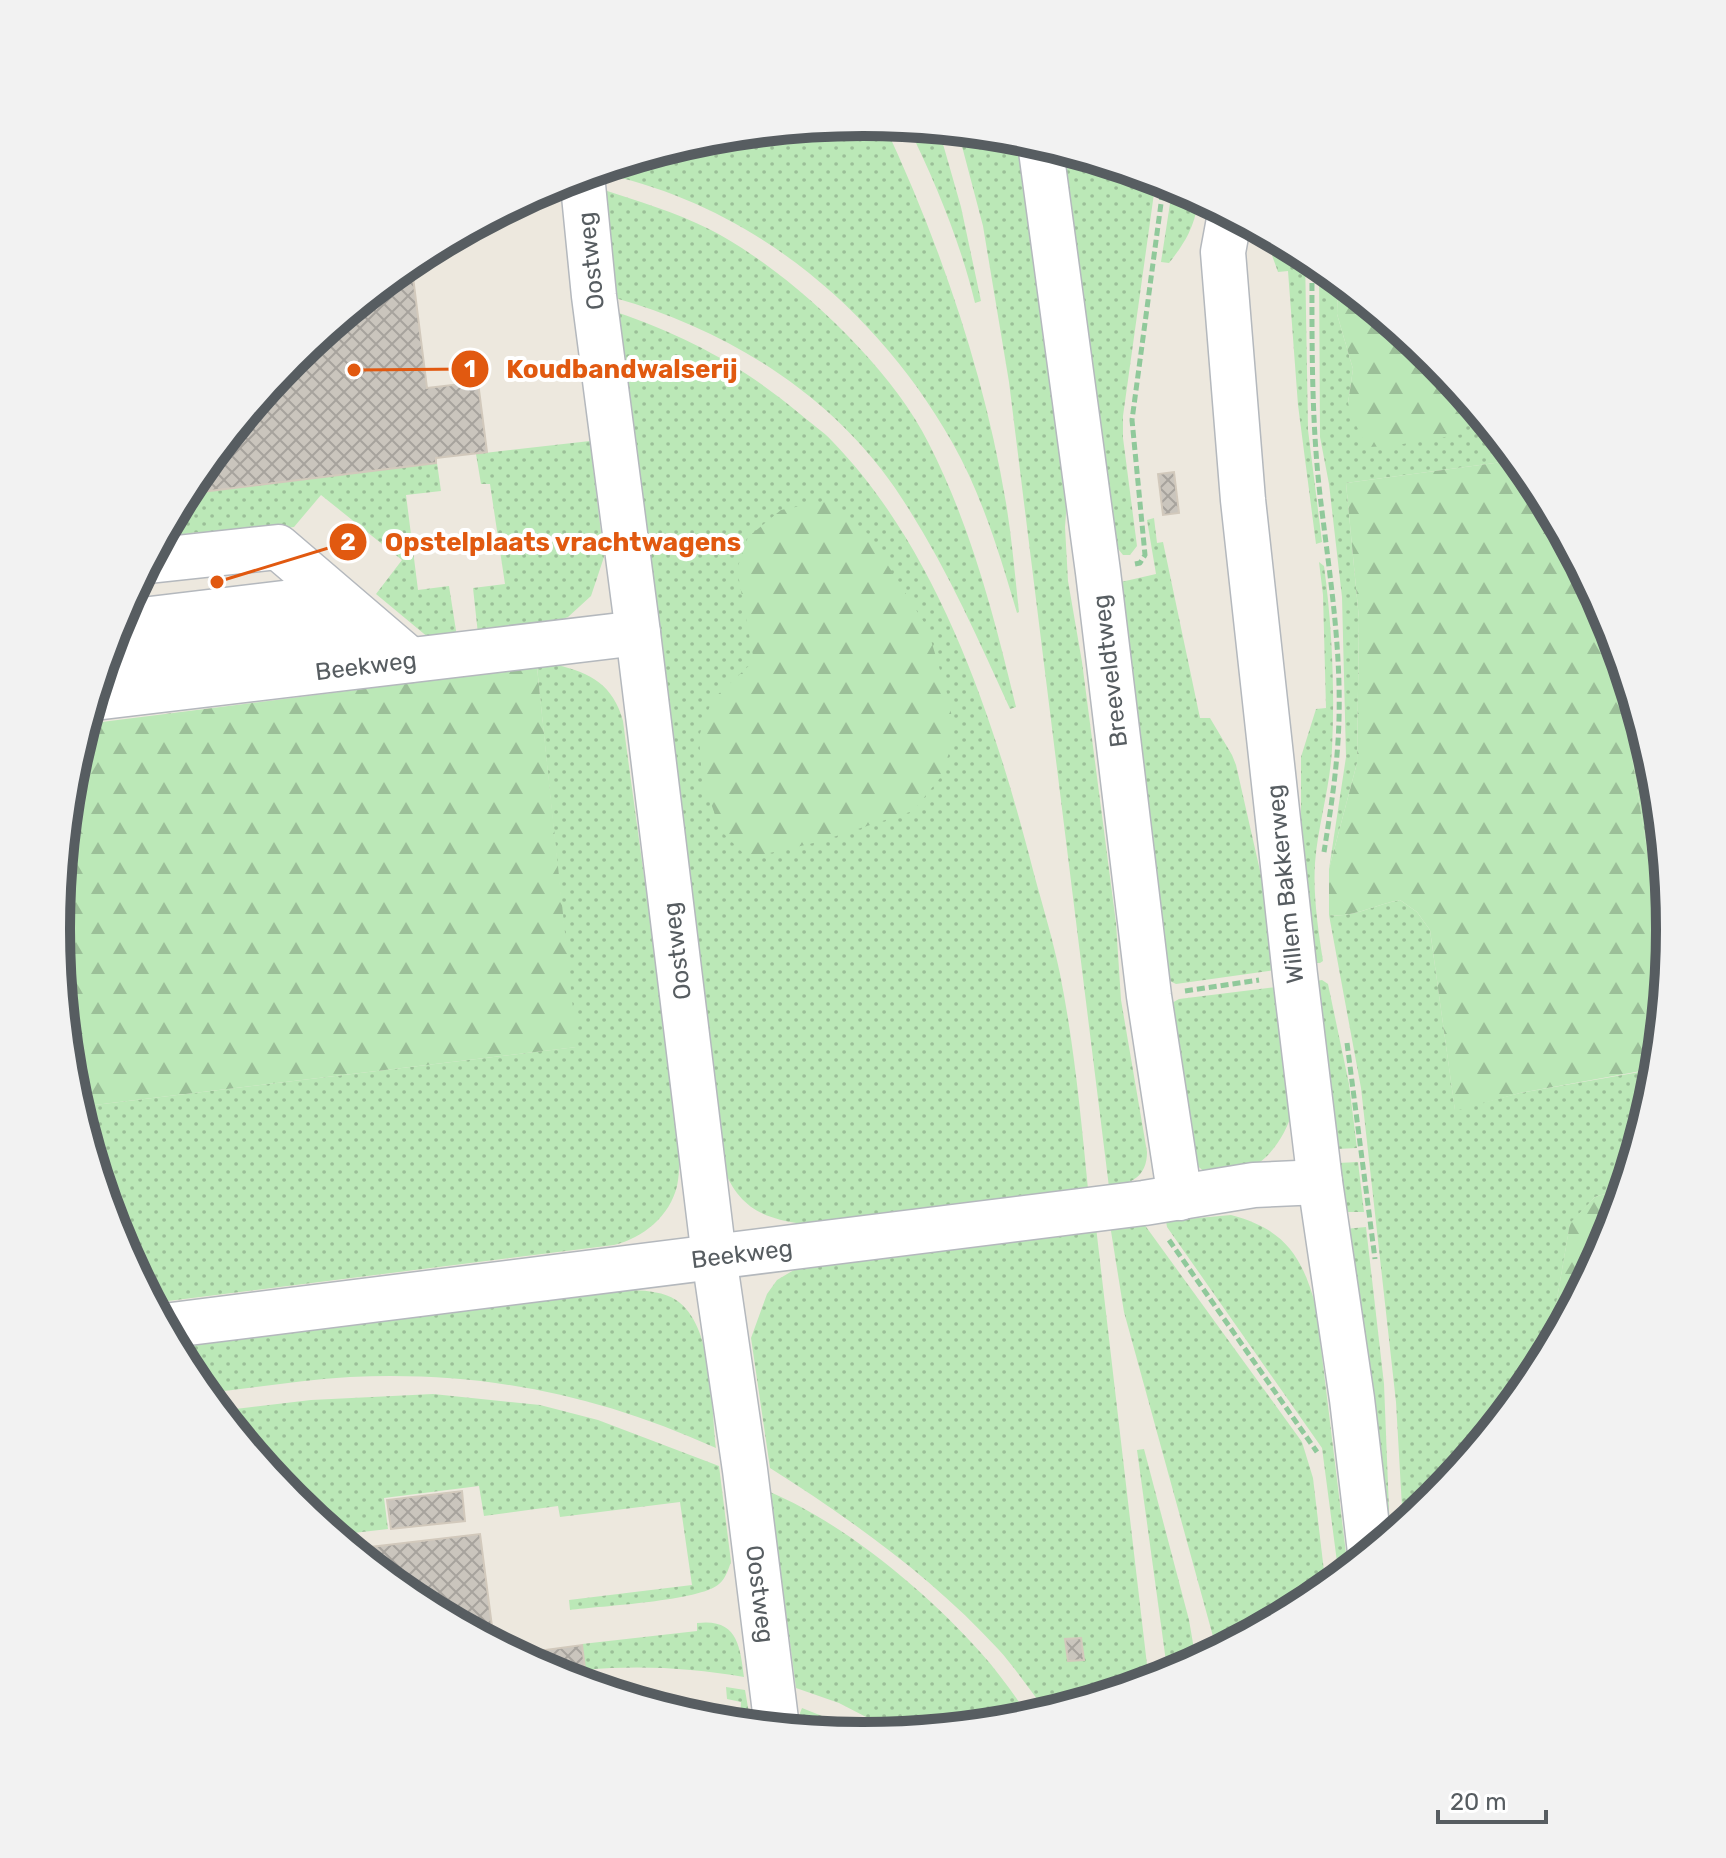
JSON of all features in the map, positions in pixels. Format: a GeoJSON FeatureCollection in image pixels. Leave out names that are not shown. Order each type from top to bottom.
{"type":"FeatureCollection","features":[{"type":"Feature","properties":{"kind":"lane","name":"Breeveldtweg"},"geometry":{"type":"LineString","coordinates":[[1042,157],[1098,572],[1149,996],[1162,1200]]}},
{"type":"Feature","properties":{"kind":"lane","name":"Oostweg"},"geometry":{"type":"LineString","coordinates":[[583,187],[594,296],[714,1257],[745,1470],[776,1717]]}},
{"type":"Feature","properties":{"kind":"lane","name":"Willem Bakkerweg"},"geometry":{"type":"LineString","coordinates":[[1228,225],[1223,252],[1243,500],[1320,1182],[1352,1399],[1350,1552]]}},
{"type":"Feature","properties":{"kind":"lane"},"geometry":{"type":"LineString","coordinates":[[162,560],[278,547],[410,660]]}},
{"type":"Feature","properties":{"kind":"lane"},"geometry":{"type":"LineString","coordinates":[[148,587],[301,567]]}},
{"type":"Feature","properties":{"kind":"lane"},"geometry":{"type":"LineString","coordinates":[[132,622],[351,610]]}},
{"type":"Feature","properties":{"kind":"lane"},"geometry":{"type":"LineString","coordinates":[[119,654],[351,610]]}},
{"type":"Feature","properties":{"kind":"lane","name":"Beekweg"},"geometry":{"type":"LineString","coordinates":[[105,697],[638,633]]}},
{"type":"Feature","properties":{"kind":"lane","name":"Beekweg"},"geometry":{"type":"LineString","coordinates":[[176,1325],[1162,1200],[1254,1185],[1320,1182]]}},
{"type":"Feature","properties":{"kind":"path"},"geometry":{"type":"LineString","coordinates":[[1098,572],[1140,563],[1145,555],[1132,420],[1162,195]]}},
{"type":"Feature","properties":{"kind":"path","name":"Willem Bakkerweg"},"geometry":{"type":"LineString","coordinates":[[1312,276],[1312,346],[1320,493],[1334,598],[1339,719],[1323,858]]}},
{"type":"Feature","properties":{"kind":"path"},"geometry":{"type":"LineString","coordinates":[[1149,996],[1295,975]]}},
{"type":"Feature","properties":{"kind":"path"},"geometry":{"type":"LineString","coordinates":[[1346,1039],[1371,1220]]}},
{"type":"Feature","properties":{"kind":"path"},"geometry":{"type":"LineString","coordinates":[[1162,1200],[1316,1452],[1318,1466]]}},
{"type":"Feature","properties":{"kind":"green space"},"geometry":{"type":"Polygon","coordinates":[[[890,137],[924,215],[958,309],[986,405],[1006,503],[1019,612],[963,462],[921,393],[886,348],[847,306],[804,269],[757,236],[707,209],[654,188],[612,177],[708,151],[759,143],[811,138],[890,137]]]}},
{"type":"Feature","properties":{"kind":"green space"},"geometry":{"type":"Polygon","coordinates":[[[914,138],[942,141],[961,207],[981,301],[975,303],[962,257],[914,138]]]}},
{"type":"Feature","properties":{"kind":"green space"},"geometry":{"type":"Polygon","coordinates":[[[961,142],[1022,152],[1067,500],[1068,581],[1082,662],[1116,923],[1121,1000],[1147,1152],[1144,1168],[1136,1178],[1109,1187],[1009,382],[983,226],[961,142]]]}},
{"type":"Feature","properties":{"kind":"green space"},"geometry":{"type":"Polygon","coordinates":[[[1065,162],[1154,192],[1123,416],[1137,546],[1130,555],[1123,555],[1115,545],[1065,162]]]}},
{"type":"Feature","properties":{"kind":"green space"},"geometry":{"type":"Polygon","coordinates":[[[601,189],[683,217],[739,246],[771,268],[833,321],[888,381],[928,442],[957,506],[990,605],[1016,707],[1010,709],[957,596],[912,514],[869,454],[839,422],[772,369],[735,346],[656,311],[615,298],[601,189]]]}},
{"type":"Feature","properties":{"kind":"green space"},"geometry":{"type":"Polygon","coordinates":[[[1171,198],[1196,210],[1181,247],[1169,263],[1161,262],[1171,198]]]}},
{"type":"Feature","properties":{"kind":"green space"},"geometry":{"type":"Polygon","coordinates":[[[1269,248],[1305,271],[1308,430],[1322,542],[1316,544],[1298,405],[1288,271],[1278,272],[1269,248]]]}},
{"type":"Feature","properties":{"kind":"green space"},"geometry":{"type":"Polygon","coordinates":[[[1319,281],[1338,294],[1337,314],[1353,369],[1348,403],[1461,408],[1503,462],[1346,483],[1359,619],[1357,763],[1329,869],[1346,757],[1342,597],[1329,484],[1320,437],[1319,281]]]}},
{"type":"Feature","properties":{"kind":"green space"},"geometry":{"type":"Polygon","coordinates":[[[1338,294],[1424,368],[1463,411],[1463,434],[1367,447],[1348,403],[1353,369],[1337,314],[1338,294]]]}},
{"type":"Feature","properties":{"kind":"green space"},"geometry":{"type":"Polygon","coordinates":[[[616,312],[666,331],[713,354],[757,381],[825,434],[870,486],[904,535],[934,588],[960,644],[1002,760],[1051,936],[1069,1027],[1088,1189],[802,1224],[774,1218],[752,1208],[728,1179],[722,1165],[616,312]]]}},
{"type":"Feature","properties":{"kind":"green space"},"geometry":{"type":"Polygon","coordinates":[[[590,441],[604,557],[591,596],[568,617],[554,622],[478,634],[473,588],[505,584],[490,484],[481,484],[476,454],[590,441]]]}},
{"type":"Feature","properties":{"kind":"green space"},"geometry":{"type":"Polygon","coordinates":[[[1503,462],[1550,532],[1574,578],[1596,626],[1624,706],[1655,898],[1654,981],[1643,1071],[1520,1093],[1455,1111],[1430,930],[1417,912],[1400,900],[1356,913],[1329,915],[1329,869],[1357,763],[1359,619],[1346,483],[1503,462]]]}},
{"type":"Feature","properties":{"kind":"green space"},"geometry":{"type":"Polygon","coordinates":[[[437,463],[441,491],[406,495],[418,590],[449,586],[457,637],[429,638],[376,594],[402,560],[321,495],[294,527],[205,539],[199,532],[174,535],[201,492],[437,463]]]}},
{"type":"Feature","properties":{"kind":"green space"},"geometry":{"type":"Polygon","coordinates":[[[830,500],[868,534],[927,627],[949,700],[954,731],[949,753],[940,778],[913,811],[818,842],[748,858],[721,831],[702,779],[699,736],[712,700],[754,661],[737,569],[748,537],[781,510],[830,500]]]}},
{"type":"Feature","properties":{"kind":"green space"},"geometry":{"type":"Polygon","coordinates":[[[1154,518],[1157,543],[1163,542],[1200,718],[1210,718],[1236,765],[1268,906],[1275,970],[1176,984],[1166,979],[1121,582],[1156,574],[1147,520],[1154,518]]]}},
{"type":"Feature","properties":{"kind":"green space"},"geometry":{"type":"Polygon","coordinates":[[[1319,562],[1324,566],[1329,611],[1333,726],[1331,764],[1315,863],[1315,900],[1323,961],[1313,963],[1301,831],[1301,757],[1316,709],[1326,708],[1323,595],[1319,562]]]}},
{"type":"Feature","properties":{"kind":"green space"},"geometry":{"type":"Polygon","coordinates":[[[557,665],[599,682],[613,698],[623,721],[679,1144],[677,1186],[668,1207],[645,1231],[614,1245],[163,1302],[130,1232],[112,1184],[90,1106],[576,1047],[537,667],[557,665]]]}},
{"type":"Feature","properties":{"kind":"green space"},"geometry":{"type":"Polygon","coordinates":[[[537,667],[577,1047],[90,1106],[77,1033],[70,929],[77,825],[97,723],[537,667]]]}},
{"type":"Feature","properties":{"kind":"green space"},"geometry":{"type":"Polygon","coordinates":[[[1624,706],[1641,774],[1655,898],[1624,706]]]}},
{"type":"Feature","properties":{"kind":"green space"},"geometry":{"type":"Polygon","coordinates":[[[1400,900],[1417,912],[1430,930],[1455,1110],[1520,1093],[1643,1071],[1629,1134],[1611,1192],[1595,1197],[1570,1224],[1550,1326],[1492,1412],[1459,1452],[1402,1510],[1396,1402],[1361,1088],[1329,915],[1356,913],[1400,900]]]}},
{"type":"Feature","properties":{"kind":"green space"},"geometry":{"type":"Polygon","coordinates":[[[1322,980],[1328,984],[1349,1084],[1357,1148],[1337,1149],[1316,981],[1322,980]]]}},
{"type":"Feature","properties":{"kind":"green space"},"geometry":{"type":"Polygon","coordinates":[[[1277,987],[1292,1112],[1289,1120],[1275,1147],[1252,1167],[1239,1171],[1205,1172],[1191,1161],[1170,1004],[1179,999],[1277,987]]]}},
{"type":"Feature","properties":{"kind":"green space"},"geometry":{"type":"Polygon","coordinates":[[[1358,1162],[1364,1212],[1344,1212],[1338,1163],[1358,1162]]]}},
{"type":"Feature","properties":{"kind":"green space"},"geometry":{"type":"Polygon","coordinates":[[[1611,1192],[1596,1232],[1553,1319],[1570,1223],[1595,1197],[1611,1192]]]}},
{"type":"Feature","properties":{"kind":"green space"},"geometry":{"type":"Polygon","coordinates":[[[1231,1215],[1249,1221],[1265,1228],[1288,1247],[1304,1273],[1316,1307],[1346,1558],[1337,1564],[1322,1448],[1167,1227],[1166,1221],[1231,1215]]]}},
{"type":"Feature","properties":{"kind":"green space"},"geometry":{"type":"Polygon","coordinates":[[[1144,1224],[1302,1442],[1313,1478],[1324,1574],[1259,1616],[1214,1640],[1124,1312],[1110,1225],[1144,1224]]]}},
{"type":"Feature","properties":{"kind":"green space"},"geometry":{"type":"Polygon","coordinates":[[[1096,1227],[1147,1669],[1039,1702],[999,1650],[919,1574],[861,1529],[770,1468],[751,1338],[767,1294],[777,1280],[799,1267],[1096,1227]]]}},
{"type":"Feature","properties":{"kind":"green space"},"geometry":{"type":"Polygon","coordinates":[[[1366,1227],[1384,1384],[1388,1523],[1345,1229],[1366,1227]]]}},
{"type":"Feature","properties":{"kind":"green space"},"geometry":{"type":"Polygon","coordinates":[[[634,1290],[650,1291],[676,1300],[698,1328],[708,1368],[716,1448],[671,1429],[582,1400],[492,1383],[399,1376],[350,1377],[219,1391],[188,1345],[634,1290]]]}},
{"type":"Feature","properties":{"kind":"green space"},"geometry":{"type":"Polygon","coordinates":[[[433,1394],[540,1405],[598,1420],[719,1466],[731,1562],[725,1577],[709,1590],[692,1595],[570,1610],[569,1600],[692,1585],[680,1502],[560,1517],[558,1506],[484,1516],[479,1486],[384,1498],[388,1529],[350,1533],[302,1490],[232,1409],[311,1400],[433,1394]]]}},
{"type":"Feature","properties":{"kind":"green space"},"geometry":{"type":"Polygon","coordinates":[[[1144,1449],[1194,1649],[1166,1662],[1137,1450],[1144,1449]]]}},
{"type":"Feature","properties":{"kind":"green space"},"geometry":{"type":"Polygon","coordinates":[[[770,1492],[827,1522],[910,1584],[981,1653],[1021,1706],[967,1715],[875,1722],[839,1703],[796,1688],[770,1492]]]}},
{"type":"Feature","properties":{"kind":"green space"},"geometry":{"type":"Polygon","coordinates":[[[697,1623],[721,1625],[728,1629],[741,1654],[744,1677],[665,1668],[585,1670],[582,1644],[697,1631],[697,1623]]]}},
{"type":"Feature","properties":{"kind":"green space"},"geometry":{"type":"Polygon","coordinates":[[[726,1687],[745,1690],[749,1713],[741,1712],[741,1702],[727,1699],[726,1687]]]}},
{"type":"Feature","properties":{"kind":"green space"},"geometry":{"type":"Polygon","coordinates":[[[802,1708],[834,1721],[801,1719],[802,1708]]]}},
{"type":"Feature","properties":{"kind":"building"},"geometry":{"type":"Polygon","coordinates":[[[413,276],[427,388],[478,382],[487,452],[436,458],[436,463],[201,492],[234,446],[302,368],[340,333],[413,276]]]}},
{"type":"Feature","properties":{"kind":"building"},"geometry":{"type":"Polygon","coordinates":[[[1174,472],[1179,513],[1163,515],[1158,474],[1174,472]]]}},
{"type":"Feature","properties":{"kind":"building"},"geometry":{"type":"Polygon","coordinates":[[[462,1491],[465,1521],[391,1529],[387,1500],[462,1491]]]}},
{"type":"Feature","properties":{"kind":"building"},"geometry":{"type":"Polygon","coordinates":[[[480,1534],[492,1630],[422,1588],[367,1547],[480,1534]]]}},
{"type":"Feature","properties":{"kind":"building"},"geometry":{"type":"Polygon","coordinates":[[[1081,1638],[1084,1660],[1068,1661],[1065,1639],[1081,1638]]]}},
{"type":"Feature","properties":{"kind":"building"},"geometry":{"type":"Polygon","coordinates":[[[582,1645],[585,1672],[560,1662],[536,1651],[582,1645]]]}},
{"type":"Feature","properties":{"kind":"place","name":"Koudbandwalserij"},"geometry":{"type":"Point","coordinates":[354,370]}},
{"type":"Feature","properties":{"kind":"place","name":"Opstelplaats vrachtwagens"},"geometry":{"type":"Point","coordinates":[217,582]}}]}
